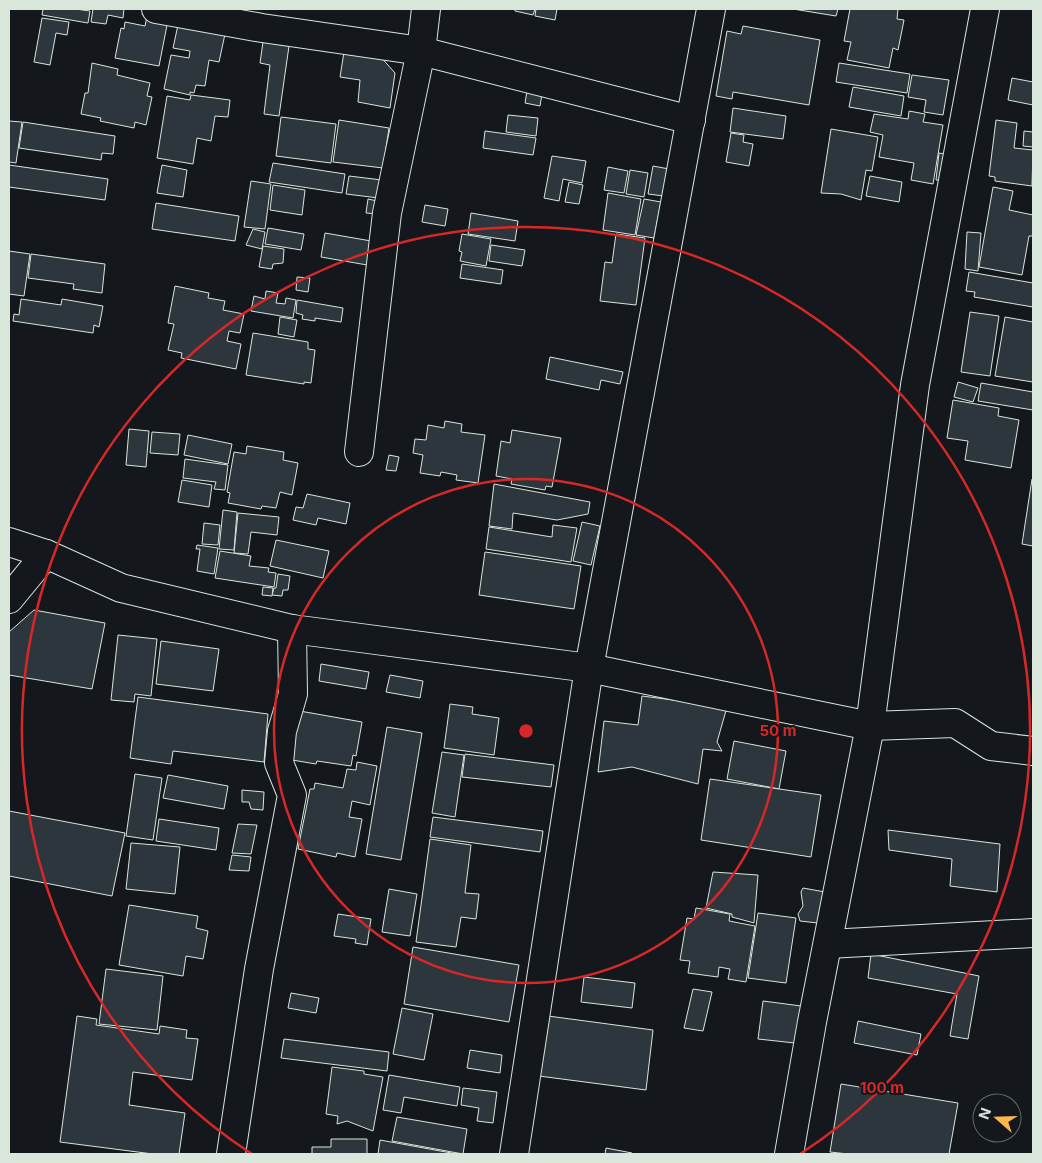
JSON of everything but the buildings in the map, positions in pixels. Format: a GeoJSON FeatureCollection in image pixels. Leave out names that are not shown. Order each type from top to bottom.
{"type":"FeatureCollection","features":[{"type":"Feature","properties":{"kind":"street"},"geometry":{"type":"LineString","coordinates":[[156,9],[261,18],[421,51],[691,120]]}},
{"type":"Feature","properties":{"kind":"street"},"geometry":{"type":"LineString","coordinates":[[359,452],[387,212],[421,51],[426,9]]}},
{"type":"Feature","properties":{"kind":"street"},"geometry":{"type":"LineString","coordinates":[[514,1154],[590,668],[711,9]]}},
{"type":"Feature","properties":{"kind":"street"},"geometry":{"type":"LineString","coordinates":[[789,1154],[870,726],[915,385],[985,9]]}},
{"type":"Feature","properties":{"kind":"street"},"geometry":{"type":"LineString","coordinates":[[9,542],[46,554],[121,588],[292,629],[590,668],[870,726],[955,723],[991,746],[1033,751]]}},
{"type":"Feature","properties":{"kind":"street"},"geometry":{"type":"LineString","coordinates":[[9,599],[46,554]]}},
{"type":"Feature","properties":{"kind":"street"},"geometry":{"type":"LineString","coordinates":[[232,1154],[260,969],[292,795],[279,763],[282,731],[293,694],[292,629]]}},
{"type":"Feature","properties":{"kind":"street"},"geometry":{"type":"LineString","coordinates":[[828,944],[1033,933]]}}]}
